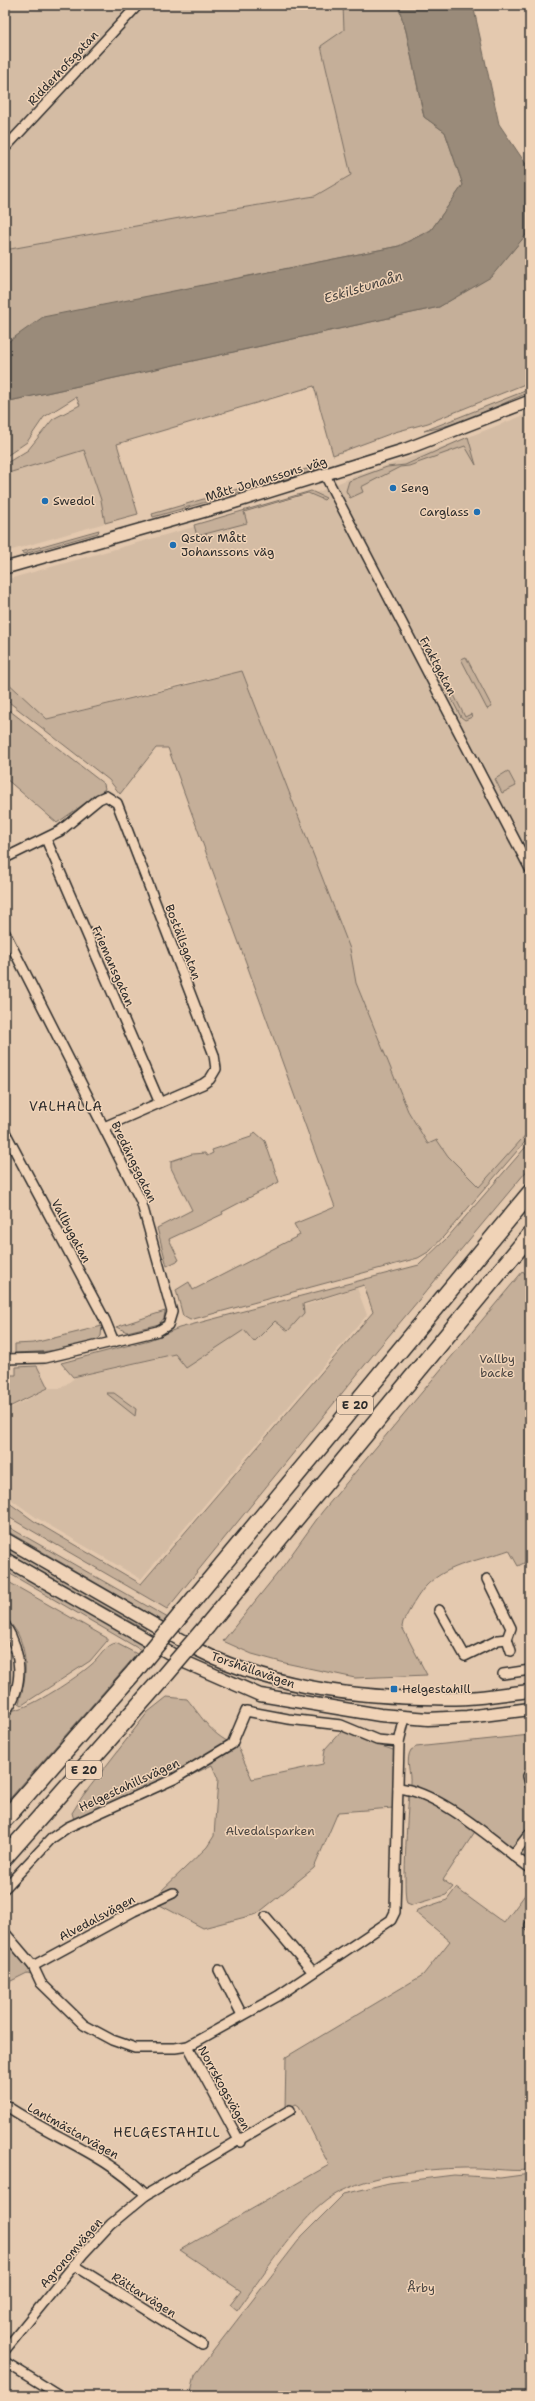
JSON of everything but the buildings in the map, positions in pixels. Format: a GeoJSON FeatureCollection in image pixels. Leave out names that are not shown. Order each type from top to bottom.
{"type":"FeatureCollection","features":[{"type":"Feature","properties":{"kind":"highway","name":"E 20"},"geometry":{"type":"LineString","coordinates":[[5,1819],[135,1671],[530,1193]]}},
{"type":"Feature","properties":{"kind":"highway","name":"E 20"},"geometry":{"type":"LineString","coordinates":[[5,1857],[207,1626],[530,1235]]}},
{"type":"Feature","properties":{"kind":"main road","name":"Torshällavägen"},"geometry":{"type":"LineString","coordinates":[[5,1538],[218,1660],[272,1678],[309,1688],[376,1696],[466,1698],[530,1691]]}},
{"type":"Feature","properties":{"kind":"main road","name":"Torshällavägen"},"geometry":{"type":"LineString","coordinates":[[5,1559],[187,1663],[260,1695],[304,1704],[428,1719],[468,1717],[530,1709]]}},
{"type":"Feature","properties":{"kind":"main road"},"geometry":{"type":"LineString","coordinates":[[405,1697],[405,1717]]}},
{"type":"Feature","properties":{"kind":"street","name":"Ridderhofsgatan"},"geometry":{"type":"LineString","coordinates":[[5,148],[138,5]]}},
{"type":"Feature","properties":{"kind":"street","name":"Mått Johanssons väg"},"geometry":{"type":"LineString","coordinates":[[5,568],[406,449],[530,401]]}},
{"type":"Feature","properties":{"kind":"street","name":"Fraktgatan"},"geometry":{"type":"LineString","coordinates":[[325,474],[530,869]]}},
{"type":"Feature","properties":{"kind":"street","name":"Boställsgatan"},"geometry":{"type":"LineString","coordinates":[[46,839],[69,825],[99,799],[106,796],[114,800],[120,807],[216,1062],[216,1069],[210,1079],[104,1126]]}},
{"type":"Feature","properties":{"kind":"street"},"geometry":{"type":"LineString","coordinates":[[5,858],[46,839]]}},
{"type":"Feature","properties":{"kind":"street","name":"Friemansgatan"},"geometry":{"type":"LineString","coordinates":[[46,839],[159,1101]]}},
{"type":"Feature","properties":{"kind":"street","name":"Bredängsgatan"},"geometry":{"type":"LineString","coordinates":[[5,933],[141,1201],[172,1312],[170,1322],[164,1329],[45,1358],[5,1359]]}},
{"type":"Feature","properties":{"kind":"street","name":"Vallbygatan"},"geometry":{"type":"LineString","coordinates":[[5,1132],[106,1320],[114,1342]]}},
{"type":"Feature","properties":{"kind":"street"},"geometry":{"type":"LineString","coordinates":[[487,1579],[511,1628],[508,1639],[511,1651]]}},
{"type":"Feature","properties":{"kind":"street"},"geometry":{"type":"LineString","coordinates":[[439,1610],[465,1656],[498,1640],[508,1639]]}},
{"type":"Feature","properties":{"kind":"street"},"geometry":{"type":"LineString","coordinates":[[5,1625],[14,1643],[19,1665],[17,1686],[5,1712]]}},
{"type":"Feature","properties":{"kind":"street"},"geometry":{"type":"LineString","coordinates":[[504,1674],[530,1670]]}},
{"type":"Feature","properties":{"kind":"street","name":"Helgestahillsvägen"},"geometry":{"type":"LineString","coordinates":[[5,1888],[52,1838],[68,1827],[174,1779],[232,1744],[246,1711],[288,1719],[341,1725],[377,1740],[399,1742]]}},
{"type":"Feature","properties":{"kind":"street"},"geometry":{"type":"LineString","coordinates":[[5,1933],[32,1966],[41,1983],[60,2004],[93,2031],[135,2048],[188,2046],[278,1996],[391,1920],[395,1912],[399,1742],[405,1717]]}},
{"type":"Feature","properties":{"kind":"street"},"geometry":{"type":"LineString","coordinates":[[530,1773],[528,1776],[530,1784]]}},
{"type":"Feature","properties":{"kind":"street"},"geometry":{"type":"LineString","coordinates":[[398,1788],[419,1792],[450,1809],[530,1868]]}},
{"type":"Feature","properties":{"kind":"street"},"geometry":{"type":"LineString","coordinates":[[512,1855],[530,1833]]}},
{"type":"Feature","properties":{"kind":"street","name":"Alvedalsvägen"},"geometry":{"type":"LineString","coordinates":[[32,1966],[134,1911],[174,1893]]}},
{"type":"Feature","properties":{"kind":"street"},"geometry":{"type":"LineString","coordinates":[[266,1917],[313,1972]]}},
{"type":"Feature","properties":{"kind":"street"},"geometry":{"type":"LineString","coordinates":[[219,1970],[242,2015]]}},
{"type":"Feature","properties":{"kind":"street","name":"Norrskogsvägen"},"geometry":{"type":"LineString","coordinates":[[188,2046],[240,2142]]}},
{"type":"Feature","properties":{"kind":"street","name":"Lantmästarvägen"},"geometry":{"type":"LineString","coordinates":[[5,2105],[34,2124],[104,2160],[132,2180],[146,2195]]}},
{"type":"Feature","properties":{"kind":"street","name":"Agronomvägen"},"geometry":{"type":"LineString","coordinates":[[5,2350],[74,2265],[111,2224],[146,2195],[240,2142],[290,2110]]}},
{"type":"Feature","properties":{"kind":"street","name":"Rättarvägen"},"geometry":{"type":"LineString","coordinates":[[74,2265],[202,2345]]}},
{"type":"Feature","properties":{"kind":"street"},"geometry":{"type":"LineString","coordinates":[[5,2362],[60,2396]]}},
{"type":"Feature","properties":{"kind":"shaded area"},"geometry":{"type":"Polygon","coordinates":[[[5,5],[343,5],[344,30],[321,47],[351,175],[315,196],[185,217],[5,250],[5,5]]]}},
{"type":"Feature","properties":{"kind":"shaded area"},"geometry":{"type":"Polygon","coordinates":[[[530,413],[530,1130],[479,1187],[448,1156],[437,1141],[428,1145],[408,1111],[356,983],[350,949],[242,671],[182,684],[47,719],[5,680],[5,580],[321,491],[352,477],[445,446],[530,413]]]}},
{"type":"Feature","properties":{"kind":"shaded area"},"geometry":{"type":"Polygon","coordinates":[[[84,450],[101,500],[105,523],[5,552],[5,474],[84,450]]]}},
{"type":"Feature","properties":{"kind":"shaded area"},"geometry":{"type":"Polygon","coordinates":[[[357,1288],[367,1315],[141,1579],[37,1518],[5,1495],[5,1411],[50,1388],[61,1388],[76,1377],[174,1355],[285,1312],[357,1288]]]}},
{"type":"Feature","properties":{"kind":"shaded area"},"geometry":{"type":"Polygon","coordinates":[[[5,1635],[13,1658],[13,1675],[11,1689],[5,1702],[5,1635]]]}},
{"type":"Feature","properties":{"kind":"green space"},"geometry":{"type":"Polygon","coordinates":[[[343,5],[398,5],[406,31],[424,117],[445,132],[463,185],[431,230],[399,246],[166,293],[5,344],[5,250],[185,217],[315,196],[351,175],[321,46],[344,30],[343,5]]]}},
{"type":"Feature","properties":{"kind":"green space"},"geometry":{"type":"Polygon","coordinates":[[[530,230],[530,318],[528,319],[530,324],[530,382],[428,423],[395,432],[333,455],[314,386],[117,444],[138,514],[105,523],[101,500],[84,450],[5,474],[5,464],[28,450],[53,419],[80,405],[76,397],[44,417],[27,442],[5,457],[5,402],[439,307],[491,276],[530,230]]]}},
{"type":"Feature","properties":{"kind":"green space"},"geometry":{"type":"Polygon","coordinates":[[[530,389],[530,392],[465,420],[424,431],[530,389]]]}},
{"type":"Feature","properties":{"kind":"green space"},"geometry":{"type":"Polygon","coordinates":[[[468,437],[476,465],[465,446],[409,466],[400,467],[361,487],[363,492],[350,498],[346,491],[349,481],[387,467],[405,465],[468,437]]]}},
{"type":"Feature","properties":{"kind":"green space"},"geometry":{"type":"Polygon","coordinates":[[[317,466],[320,467],[311,472],[153,517],[152,514],[317,466]]]}},
{"type":"Feature","properties":{"kind":"green space"},"geometry":{"type":"Polygon","coordinates":[[[311,491],[326,498],[324,500],[308,493],[244,512],[247,523],[197,536],[194,525],[311,491]]]}},
{"type":"Feature","properties":{"kind":"green space"},"geometry":{"type":"Polygon","coordinates":[[[99,530],[98,533],[24,554],[21,552],[99,530]]]}},
{"type":"Feature","properties":{"kind":"green space"},"geometry":{"type":"Polygon","coordinates":[[[427,641],[465,717],[471,714],[472,717],[465,720],[461,717],[423,644],[427,641]]]}},
{"type":"Feature","properties":{"kind":"green space"},"geometry":{"type":"Polygon","coordinates":[[[466,657],[492,707],[487,709],[461,659],[466,657]]]}},
{"type":"Feature","properties":{"kind":"green space"},"geometry":{"type":"Polygon","coordinates":[[[242,671],[350,949],[356,983],[408,1111],[428,1144],[437,1140],[448,1156],[479,1187],[530,1130],[530,1136],[444,1236],[430,1251],[418,1258],[190,1320],[183,1316],[176,1290],[189,1282],[193,1290],[300,1235],[294,1224],[335,1207],[168,748],[156,748],[120,794],[109,780],[5,699],[5,680],[47,719],[242,671]]]}},
{"type":"Feature","properties":{"kind":"green space"},"geometry":{"type":"Polygon","coordinates":[[[5,707],[104,784],[105,789],[57,823],[5,778],[5,707]]]}},
{"type":"Feature","properties":{"kind":"green space"},"geometry":{"type":"Polygon","coordinates":[[[508,771],[516,786],[502,793],[495,779],[508,771]]]}},
{"type":"Feature","properties":{"kind":"green space"},"geometry":{"type":"Polygon","coordinates":[[[255,1132],[265,1141],[279,1182],[222,1212],[223,1214],[169,1239],[179,1260],[167,1266],[157,1228],[192,1210],[171,1168],[171,1161],[192,1154],[205,1153],[207,1156],[213,1153],[212,1150],[251,1137],[255,1132]]]}},
{"type":"Feature","properties":{"kind":"green space"},"geometry":{"type":"Polygon","coordinates":[[[530,1142],[530,1167],[377,1350],[167,1609],[5,1515],[5,1500],[34,1521],[141,1584],[373,1312],[364,1285],[303,1304],[304,1313],[288,1331],[275,1321],[254,1342],[244,1330],[186,1368],[175,1354],[73,1377],[61,1363],[149,1340],[179,1328],[419,1265],[447,1238],[530,1142]]]}},
{"type":"Feature","properties":{"kind":"green space","name":"Vallby backe"},"geometry":{"type":"Polygon","coordinates":[[[523,1271],[530,1281],[530,1560],[518,1566],[509,1550],[455,1567],[435,1578],[423,1589],[403,1622],[402,1627],[427,1675],[355,1678],[285,1663],[252,1654],[223,1641],[281,1569],[322,1512],[523,1271]]]}},
{"type":"Feature","properties":{"kind":"green space"},"geometry":{"type":"Polygon","coordinates":[[[165,1311],[164,1318],[159,1324],[127,1332],[116,1327],[165,1311]]]}},
{"type":"Feature","properties":{"kind":"green space"},"geometry":{"type":"Polygon","coordinates":[[[102,1326],[101,1336],[95,1341],[86,1345],[61,1350],[15,1353],[15,1344],[34,1343],[102,1326]]]}},
{"type":"Feature","properties":{"kind":"green space"},"geometry":{"type":"Polygon","coordinates":[[[37,1366],[48,1388],[5,1409],[5,1375],[16,1375],[16,1367],[37,1366]]]}},
{"type":"Feature","properties":{"kind":"green space"},"geometry":{"type":"Polygon","coordinates":[[[106,1393],[114,1393],[136,1409],[135,1416],[106,1393]]]}},
{"type":"Feature","properties":{"kind":"green space"},"geometry":{"type":"Polygon","coordinates":[[[5,1525],[168,1618],[165,1623],[5,1530],[5,1525]]]}},
{"type":"Feature","properties":{"kind":"green space"},"geometry":{"type":"Polygon","coordinates":[[[5,1545],[138,1623],[146,1628],[145,1630],[5,1551],[5,1545]]]}},
{"type":"Feature","properties":{"kind":"green space"},"geometry":{"type":"Polygon","coordinates":[[[5,1566],[144,1646],[141,1650],[5,1571],[5,1566]]]}},
{"type":"Feature","properties":{"kind":"green space"},"geometry":{"type":"Polygon","coordinates":[[[5,1580],[107,1638],[107,1641],[90,1661],[22,1705],[19,1703],[25,1677],[24,1652],[18,1634],[5,1614],[5,1580]]]}},
{"type":"Feature","properties":{"kind":"green space"},"geometry":{"type":"Polygon","coordinates":[[[116,1643],[137,1654],[5,1804],[5,1721],[14,1710],[32,1704],[43,1698],[84,1671],[109,1646],[116,1643]]]}},
{"type":"Feature","properties":{"kind":"green space","name":"Alvedalsparken"},"geometry":{"type":"Polygon","coordinates":[[[167,1697],[187,1699],[203,1720],[215,1732],[229,1742],[237,1745],[252,1779],[323,1764],[325,1749],[343,1729],[361,1739],[396,1751],[393,1808],[338,1812],[314,1868],[257,1914],[203,1928],[158,1904],[160,1892],[207,1847],[214,1836],[218,1779],[212,1765],[141,1800],[137,1796],[75,1823],[72,1813],[82,1797],[148,1712],[167,1697]]]}},
{"type":"Feature","properties":{"kind":"green space"},"geometry":{"type":"Polygon","coordinates":[[[530,1735],[530,1862],[480,1824],[443,1880],[453,1887],[446,1895],[412,1905],[407,1903],[405,1865],[410,1783],[408,1758],[411,1750],[416,1747],[530,1735]]]}},
{"type":"Feature","properties":{"kind":"green space"},"geometry":{"type":"Polygon","coordinates":[[[456,1888],[504,1923],[530,1888],[530,2170],[464,2168],[411,2172],[374,2179],[341,2191],[327,2200],[303,2223],[279,2252],[237,2311],[230,2305],[241,2291],[180,2250],[329,2165],[299,2106],[296,2104],[285,2110],[286,2057],[423,1975],[450,1941],[416,1913],[417,1910],[447,1900],[456,1888]]]}},
{"type":"Feature","properties":{"kind":"green space"},"geometry":{"type":"Polygon","coordinates":[[[5,1939],[32,1974],[27,1973],[5,1984],[5,1939]]]}},
{"type":"Feature","properties":{"kind":"green space","name":"Årby"},"geometry":{"type":"Polygon","coordinates":[[[530,2174],[530,2396],[190,2396],[195,2375],[214,2350],[302,2236],[344,2194],[389,2183],[454,2175],[500,2178],[530,2174]]]}},
{"type":"Feature","properties":{"kind":"water","name":"Eskilstunaån"},"geometry":{"type":"Polygon","coordinates":[[[398,5],[473,5],[499,124],[530,170],[530,230],[491,277],[439,307],[5,402],[5,344],[43,317],[399,246],[431,230],[463,185],[445,132],[424,117],[406,31],[398,5]]]}},
{"type":"Feature","properties":{"kind":"place","name":"Seng"},"geometry":{"type":"Point","coordinates":[393,488]}},
{"type":"Feature","properties":{"kind":"place","name":"Swedol"},"geometry":{"type":"Point","coordinates":[45,501]}},
{"type":"Feature","properties":{"kind":"place","name":"Carglass"},"geometry":{"type":"Point","coordinates":[477,512]}},
{"type":"Feature","properties":{"kind":"place","name":"Qstar Mått Johanssons väg"},"geometry":{"type":"Point","coordinates":[173,545]}},
{"type":"Feature","properties":{"kind":"place","name":"Helgestahill"},"geometry":{"type":"Point","coordinates":[394,1689]}},
{"type":"Feature","properties":{"kind":"district","name":"VALHALLA"},"geometry":{"type":"Point","coordinates":[66,1106]}},
{"type":"Feature","properties":{"kind":"district","name":"HELGESTAHILL"},"geometry":{"type":"Point","coordinates":[167,2132]}}]}
